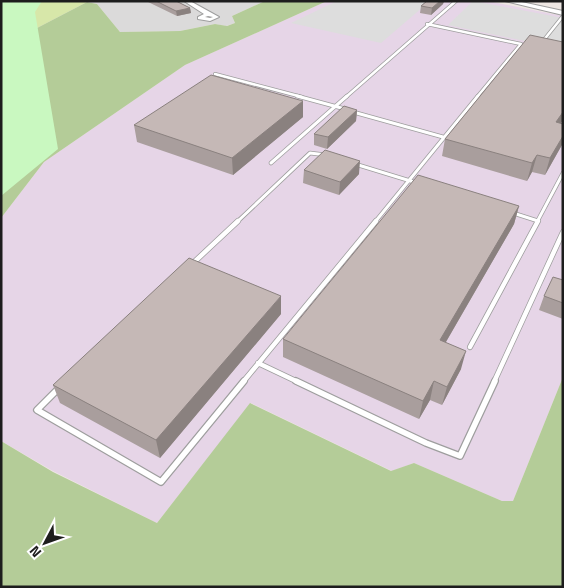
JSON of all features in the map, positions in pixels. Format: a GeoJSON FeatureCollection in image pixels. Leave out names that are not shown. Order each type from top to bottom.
{"type":"FeatureCollection","features":[{"type":"Feature","properties":{"kind":"street"},"geometry":{"type":"LineString","coordinates":[[186,1],[208,14]]}},
{"type":"Feature","properties":{"kind":"street"},"geometry":{"type":"LineString","coordinates":[[508,1],[563,14]]}},
{"type":"Feature","properties":{"kind":"lane"},"geometry":{"type":"LineString","coordinates":[[271,163],[427,24],[456,1]]}},
{"type":"Feature","properties":{"kind":"lane"},"geometry":{"type":"LineString","coordinates":[[543,41],[563,14]]}},
{"type":"Feature","properties":{"kind":"lane"},"geometry":{"type":"LineString","coordinates":[[427,24],[530,46]]}},
{"type":"Feature","properties":{"kind":"lane"},"geometry":{"type":"LineString","coordinates":[[65,383],[37,410],[161,482],[521,44]]}},
{"type":"Feature","properties":{"kind":"lane"},"geometry":{"type":"LineString","coordinates":[[215,74],[443,137]]}},
{"type":"Feature","properties":{"kind":"lane"},"geometry":{"type":"LineString","coordinates":[[185,271],[310,153],[334,157]]}},
{"type":"Feature","properties":{"kind":"lane"},"geometry":{"type":"LineString","coordinates":[[353,163],[426,186]]}},
{"type":"Feature","properties":{"kind":"lane"},"geometry":{"type":"LineString","coordinates":[[470,348],[563,173]]}},
{"type":"Feature","properties":{"kind":"lane"},"geometry":{"type":"LineString","coordinates":[[510,212],[538,220]]}},
{"type":"Feature","properties":{"kind":"lane"},"geometry":{"type":"LineString","coordinates":[[258,363],[426,444],[460,456],[563,232]]}},
{"type":"Feature","properties":{"kind":"shaded area"},"geometry":{"type":"Polygon","coordinates":[[[80,1],[265,1],[232,16],[235,23],[226,26],[215,24],[180,31],[120,32],[97,4],[80,1]]]}},
{"type":"Feature","properties":{"kind":"shaded area"},"geometry":{"type":"Polygon","coordinates":[[[327,1],[488,1],[563,16],[563,377],[513,501],[502,501],[414,463],[392,471],[251,403],[157,523],[53,471],[1,441],[1,218],[44,162],[185,65],[327,1]]]}},
{"type":"Feature","properties":{"kind":"shaded area"},"geometry":{"type":"Polygon","coordinates":[[[337,1],[430,1],[381,43],[291,23],[337,1]]]}},
{"type":"Feature","properties":{"kind":"shaded area"},"geometry":{"type":"Polygon","coordinates":[[[473,1],[563,18],[563,49],[448,25],[473,1]]]}},
{"type":"Feature","properties":{"kind":"green space"},"geometry":{"type":"Polygon","coordinates":[[[1,1],[79,1],[87,2],[14,40],[1,1]]]}},
{"type":"Feature","properties":{"kind":"green space"},"geometry":{"type":"Polygon","coordinates":[[[1,1],[42,1],[35,12],[58,149],[1,196],[1,1]]]}},
{"type":"Feature","properties":{"kind":"green space"},"geometry":{"type":"Polygon","coordinates":[[[265,1],[327,1],[185,65],[44,162],[1,218],[1,40],[14,40],[87,2],[97,4],[120,32],[180,31],[215,24],[227,26],[235,23],[232,16],[265,1]]]}},
{"type":"Feature","properties":{"kind":"green space"},"geometry":{"type":"Polygon","coordinates":[[[563,377],[563,587],[1,587],[1,441],[53,472],[157,523],[250,403],[391,471],[414,463],[502,501],[513,501],[563,377]]]}},
{"type":"Feature","properties":{"kind":"building"},"geometry":{"type":"Polygon","coordinates":[[[156,1],[176,1],[190,8],[176,11],[156,1]]]}},
{"type":"Feature","properties":{"kind":"building"},"geometry":{"type":"Polygon","coordinates":[[[427,1],[440,1],[432,8],[421,6],[427,1]]]}},
{"type":"Feature","properties":{"kind":"building"},"geometry":{"type":"Polygon","coordinates":[[[530,35],[563,42],[563,112],[556,122],[563,124],[563,136],[550,158],[537,155],[532,163],[445,139],[530,35]]]}},
{"type":"Feature","properties":{"kind":"building"},"geometry":{"type":"Polygon","coordinates":[[[211,75],[303,101],[232,158],[134,125],[211,75]]]}},
{"type":"Feature","properties":{"kind":"building"},"geometry":{"type":"Polygon","coordinates":[[[344,106],[357,110],[328,137],[314,134],[344,106]]]}},
{"type":"Feature","properties":{"kind":"building"},"geometry":{"type":"Polygon","coordinates":[[[325,150],[360,161],[340,182],[304,170],[325,150]]]}},
{"type":"Feature","properties":{"kind":"building"},"geometry":{"type":"Polygon","coordinates":[[[418,175],[519,206],[440,340],[466,351],[447,387],[434,381],[423,401],[283,339],[418,175]]]}},
{"type":"Feature","properties":{"kind":"building"},"geometry":{"type":"Polygon","coordinates":[[[189,258],[281,296],[156,440],[53,385],[189,258]]]}},
{"type":"Feature","properties":{"kind":"building"},"geometry":{"type":"Polygon","coordinates":[[[553,277],[563,280],[563,303],[544,296],[553,277]]]}}]}
